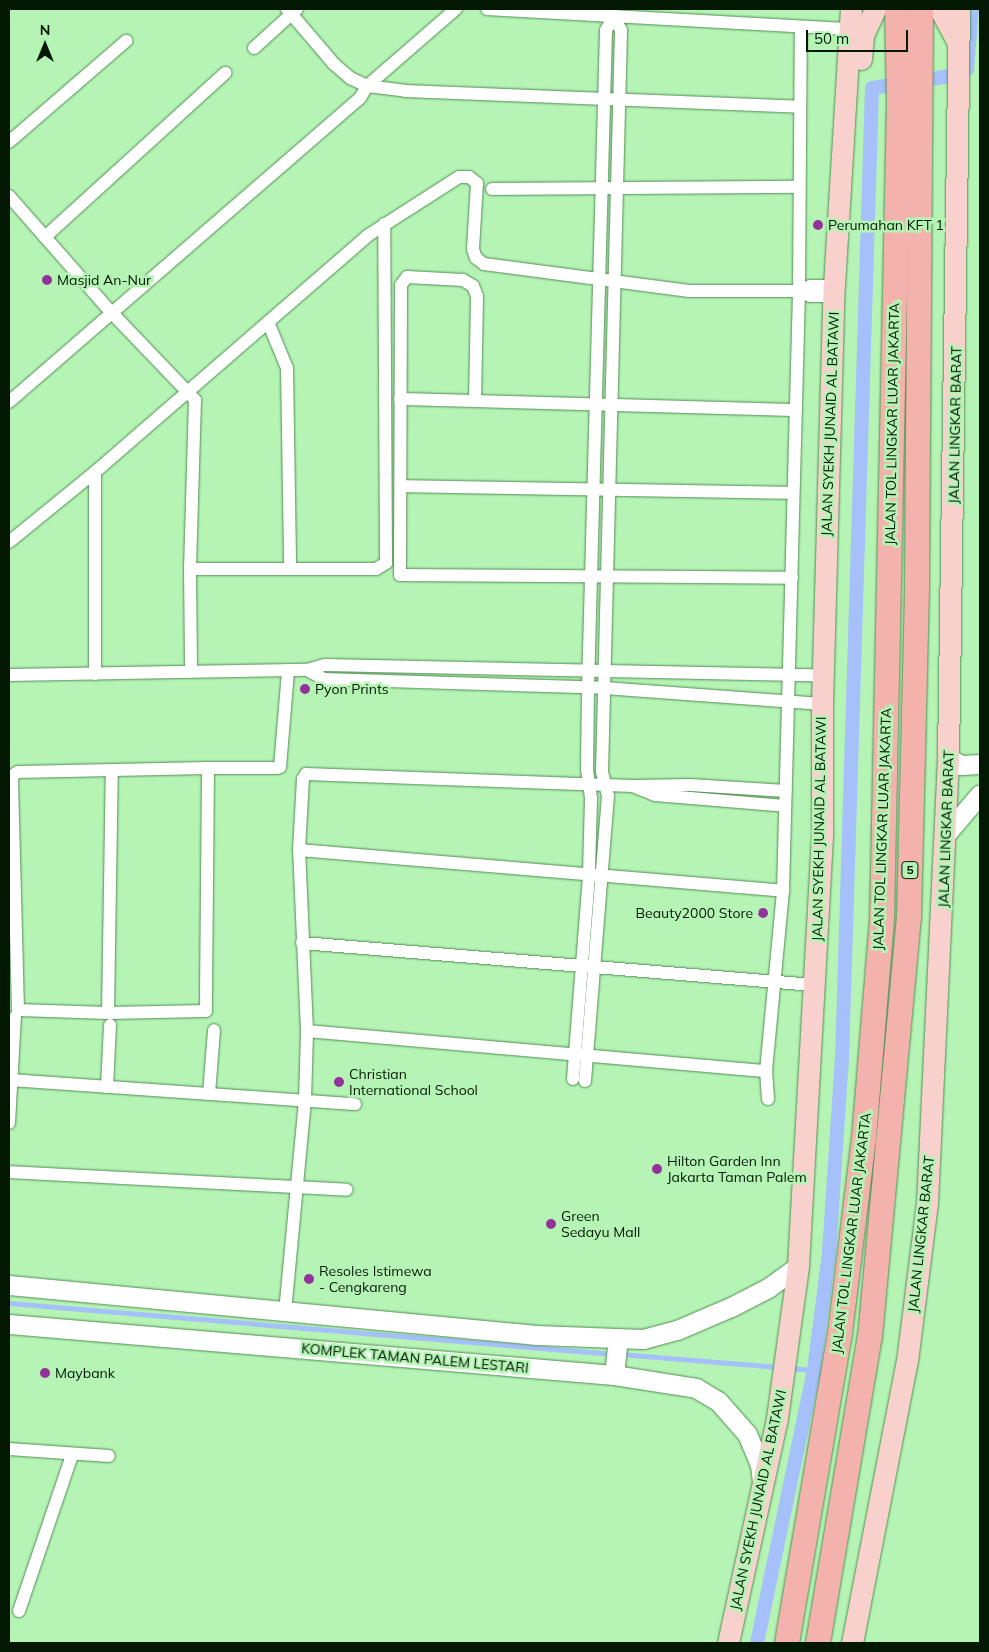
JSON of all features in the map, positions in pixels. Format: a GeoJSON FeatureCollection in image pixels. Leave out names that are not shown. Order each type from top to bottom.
{"type":"FeatureCollection","features":[{"type":"Feature","properties":{"kind":"highway","name":"JALAN TOL LINGKAR LUAR JAKARTA"},"geometry":{"type":"LineString","coordinates":[[787,1643],[840,1333],[864,1138],[882,918],[899,102],[897,9]]}},
{"type":"Feature","properties":{"kind":"highway","name":"JALAN TOL LINGKAR LUAR JAKARTA"},"geometry":{"type":"LineString","coordinates":[[818,1643],[870,1336],[909,918],[923,91],[921,9]]}},
{"type":"Feature","properties":{"kind":"main road"},"geometry":{"type":"LineString","coordinates":[[837,247],[846,202],[863,35],[875,9]]}},
{"type":"Feature","properties":{"kind":"main road"},"geometry":{"type":"LineString","coordinates":[[940,9],[960,50]]}},
{"type":"Feature","properties":{"kind":"main road","name":"JALAN LINGKAR BARAT"},"geometry":{"type":"LineString","coordinates":[[852,1643],[906,1370],[927,1203],[946,834],[961,82],[960,9]]}},
{"type":"Feature","properties":{"kind":"main road","name":"JALAN SYEKH JUNAID AL BATAWI"},"geometry":{"type":"LineString","coordinates":[[728,1643],[763,1486],[782,1386],[798,1266],[822,831],[822,704],[834,291],[850,19]]}},
{"type":"Feature","properties":{"kind":"street"},"geometry":{"type":"LineString","coordinates":[[9,402],[360,98],[367,86],[456,9]]}},
{"type":"Feature","properties":{"kind":"street"},"geometry":{"type":"LineString","coordinates":[[487,9],[612,13],[794,24],[801,28],[850,19]]}},
{"type":"Feature","properties":{"kind":"street"},"geometry":{"type":"LineString","coordinates":[[254,48],[292,10],[334,64],[350,78],[367,86],[405,91],[800,107]]}},
{"type":"Feature","properties":{"kind":"street"},"geometry":{"type":"LineString","coordinates":[[590,964],[589,874],[591,798],[588,783],[588,688],[606,30],[612,13]]}},
{"type":"Feature","properties":{"kind":"street"},"geometry":{"type":"LineString","coordinates":[[580,1080],[590,964],[604,875],[608,796],[602,772],[621,30],[612,13]]}},
{"type":"Feature","properties":{"kind":"street"},"geometry":{"type":"LineString","coordinates":[[768,1099],[766,1071],[776,982],[783,891],[786,806],[799,291],[798,187],[801,28]]}},
{"type":"Feature","properties":{"kind":"street"},"geometry":{"type":"LineString","coordinates":[[9,142],[126,41]]}},
{"type":"Feature","properties":{"kind":"street"},"geometry":{"type":"LineString","coordinates":[[45,237],[225,74]]}},
{"type":"Feature","properties":{"kind":"street"},"geometry":{"type":"LineString","coordinates":[[9,542],[95,472],[186,391],[384,224],[458,177],[469,177],[477,183],[472,249],[476,258],[498,267],[689,290],[799,291],[810,296],[834,291]]}},
{"type":"Feature","properties":{"kind":"street"},"geometry":{"type":"LineString","coordinates":[[492,190],[601,187],[798,187]]}},
{"type":"Feature","properties":{"kind":"street"},"geometry":{"type":"LineString","coordinates":[[9,196],[111,312],[195,400],[190,569],[191,671]]}},
{"type":"Feature","properties":{"kind":"street"},"geometry":{"type":"LineString","coordinates":[[190,569],[376,568],[386,563],[384,224]]}},
{"type":"Feature","properties":{"kind":"street"},"geometry":{"type":"LineString","coordinates":[[475,401],[477,296],[473,286],[463,280],[407,277],[401,285],[400,575],[792,578]]}},
{"type":"Feature","properties":{"kind":"street"},"geometry":{"type":"LineString","coordinates":[[268,322],[287,368],[290,568]]}},
{"type":"Feature","properties":{"kind":"street"},"geometry":{"type":"LineString","coordinates":[[400,399],[796,410]]}},
{"type":"Feature","properties":{"kind":"street"},"geometry":{"type":"LineString","coordinates":[[95,472],[95,674]]}},
{"type":"Feature","properties":{"kind":"street"},"geometry":{"type":"LineString","coordinates":[[401,486],[593,491],[793,493]]}},
{"type":"Feature","properties":{"kind":"street"},"geometry":{"type":"LineString","coordinates":[[9,675],[288,671],[308,670],[325,664],[604,672],[823,675]]}},
{"type":"Feature","properties":{"kind":"street"},"geometry":{"type":"LineString","coordinates":[[394,682],[396,665]]}},
{"type":"Feature","properties":{"kind":"street"},"geometry":{"type":"LineString","coordinates":[[308,670],[324,679],[604,688],[788,699],[822,704]]}},
{"type":"Feature","properties":{"kind":"street"},"geometry":{"type":"LineString","coordinates":[[208,768],[207,1009],[204,1013],[109,1019],[24,1012],[17,1008],[11,780],[18,772],[112,771],[208,768],[280,767],[288,671]]}},
{"type":"Feature","properties":{"kind":"street"},"geometry":{"type":"LineString","coordinates":[[948,758],[962,765],[980,764]]}},
{"type":"Feature","properties":{"kind":"street"},"geometry":{"type":"LineString","coordinates":[[107,1087],[112,771]]}},
{"type":"Feature","properties":{"kind":"street"},"geometry":{"type":"LineString","coordinates":[[286,1312],[299,1186],[307,1031],[299,850],[303,779],[311,773],[633,786],[690,785],[786,791]]}},
{"type":"Feature","properties":{"kind":"street"},"geometry":{"type":"LineString","coordinates":[[633,786],[655,795],[786,806]]}},
{"type":"Feature","properties":{"kind":"street"},"geometry":{"type":"LineString","coordinates":[[946,834],[980,794]]}},
{"type":"Feature","properties":{"kind":"street"},"geometry":{"type":"LineString","coordinates":[[299,850],[783,891]]}},
{"type":"Feature","properties":{"kind":"street"},"geometry":{"type":"LineString","coordinates":[[302,943],[590,964],[814,985]]}},
{"type":"Feature","properties":{"kind":"street"},"geometry":{"type":"LineString","coordinates":[[9,1123],[15,1017]]}},
{"type":"Feature","properties":{"kind":"street"},"geometry":{"type":"LineString","coordinates":[[209,1094],[214,1030]]}},
{"type":"Feature","properties":{"kind":"street"},"geometry":{"type":"LineString","coordinates":[[307,1031],[766,1071]]}},
{"type":"Feature","properties":{"kind":"street"},"geometry":{"type":"LineString","coordinates":[[10,1080],[355,1104]]}},
{"type":"Feature","properties":{"kind":"street"},"geometry":{"type":"LineString","coordinates":[[9,1172],[347,1190]]}},
{"type":"Feature","properties":{"kind":"street","name":"KOMPLEK TAMAN PALEM LESTARI"},"geometry":{"type":"LineString","coordinates":[[9,1324],[616,1357],[643,1338],[677,1330],[768,1288],[798,1266]]}},
{"type":"Feature","properties":{"kind":"street","name":"KOMPLEK TAMAN PALEM LESTARI"},"geometry":{"type":"LineString","coordinates":[[9,1285],[536,1335],[616,1357],[696,1388],[718,1401],[747,1434],[760,1465],[763,1486]]}},
{"type":"Feature","properties":{"kind":"street"},"geometry":{"type":"LineString","coordinates":[[9,1449],[72,1455],[109,1456]]}},
{"type":"Feature","properties":{"kind":"street"},"geometry":{"type":"LineString","coordinates":[[19,1611],[72,1455]]}},
{"type":"Feature","properties":{"kind":"waterway"},"geometry":{"type":"LineString","coordinates":[[757,1643],[814,1370],[829,1253],[842,1059],[872,88],[957,75],[967,69],[972,9]]}},
{"type":"Feature","properties":{"kind":"waterway"},"geometry":{"type":"LineString","coordinates":[[9,1303],[613,1354]]}},
{"type":"Feature","properties":{"kind":"waterway"},"geometry":{"type":"LineString","coordinates":[[620,1354],[777,1367]]}},
{"type":"Feature","properties":{"kind":"waterway"},"geometry":{"type":"LineString","coordinates":[[790,1368],[814,1370]]}},
{"type":"Feature","properties":{"kind":"place","name":"Perumahan KFT 1"},"geometry":{"type":"Point","coordinates":[818,225]}},
{"type":"Feature","properties":{"kind":"place","name":"Masjid An-Nur"},"geometry":{"type":"Point","coordinates":[47,280]}},
{"type":"Feature","properties":{"kind":"place","name":"Pyon Prints"},"geometry":{"type":"Point","coordinates":[305,689]}},
{"type":"Feature","properties":{"kind":"place","name":"Beauty2000 Store"},"geometry":{"type":"Point","coordinates":[763,913]}},
{"type":"Feature","properties":{"kind":"place","name":"Christian International School"},"geometry":{"type":"Point","coordinates":[339,1082]}},
{"type":"Feature","properties":{"kind":"place","name":"Hilton Garden Inn Jakarta Taman Palem"},"geometry":{"type":"Point","coordinates":[657,1169]}},
{"type":"Feature","properties":{"kind":"place","name":"Green Sedayu Mall"},"geometry":{"type":"Point","coordinates":[551,1224]}},
{"type":"Feature","properties":{"kind":"place","name":"Resoles Istimewa - Cengkareng"},"geometry":{"type":"Point","coordinates":[309,1279]}},
{"type":"Feature","properties":{"kind":"place","name":"Maybank"},"geometry":{"type":"Point","coordinates":[45,1373]}}]}
